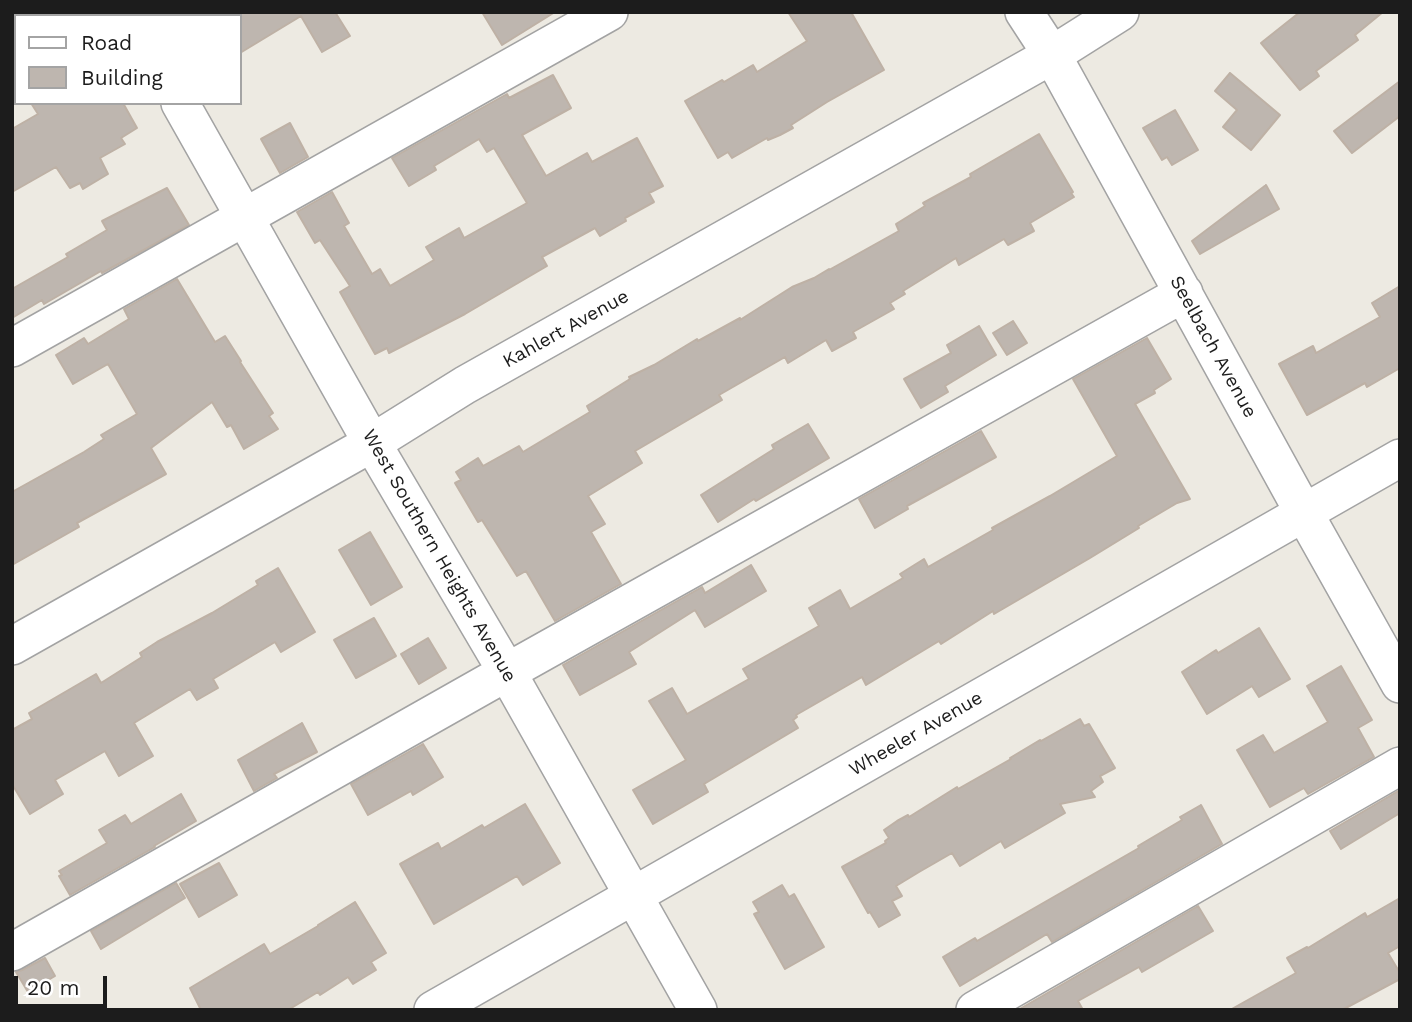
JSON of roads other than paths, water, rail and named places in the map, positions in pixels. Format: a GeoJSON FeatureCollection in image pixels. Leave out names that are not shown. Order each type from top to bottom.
{"type":"FeatureCollection","features":[{"type":"Feature","properties":{"kind":"street"},"geometry":{"type":"LineString","coordinates":[[12,348],[609,12]]}},
{"type":"Feature","properties":{"kind":"street","name":"Seelbach Avenue"},"geometry":{"type":"LineString","coordinates":[[1024,12],[1052,55],[1400,684]]}},
{"type":"Feature","properties":{"kind":"street","name":"Kahlert Avenue"},"geometry":{"type":"LineString","coordinates":[[12,646],[372,443],[466,385],[1052,55],[1120,12]]}},
{"type":"Feature","properties":{"kind":"street","name":"West Southern Heights Avenue"},"geometry":{"type":"LineString","coordinates":[[181,105],[698,1010]]}},
{"type":"Feature","properties":{"kind":"street"},"geometry":{"type":"LineString","coordinates":[[12,952],[1184,293]]}},
{"type":"Feature","properties":{"kind":"street","name":"Wheeler Avenue"},"geometry":{"type":"LineString","coordinates":[[433,1010],[1400,458]]}},
{"type":"Feature","properties":{"kind":"street"},"geometry":{"type":"LineString","coordinates":[[975,1010],[1400,766]]}}]}
